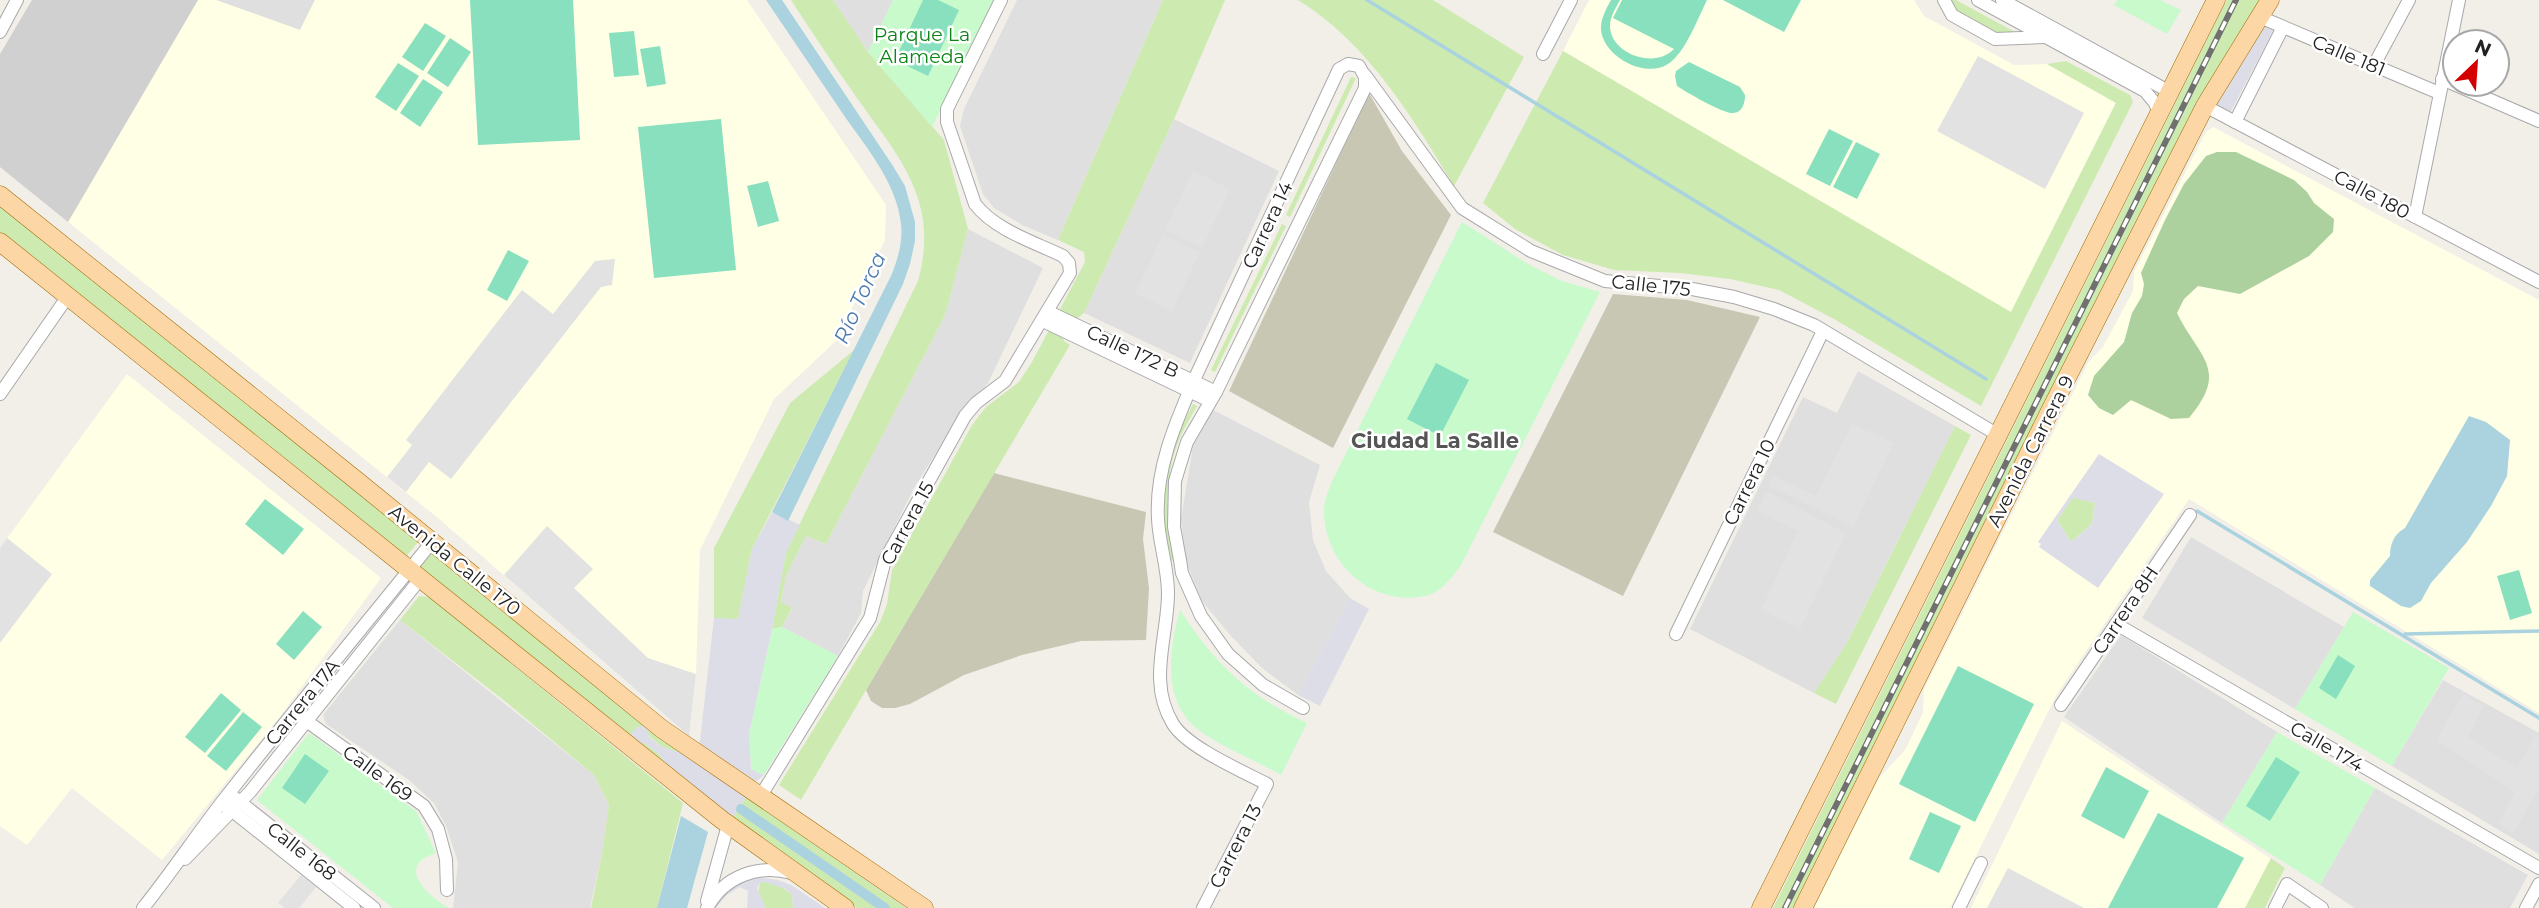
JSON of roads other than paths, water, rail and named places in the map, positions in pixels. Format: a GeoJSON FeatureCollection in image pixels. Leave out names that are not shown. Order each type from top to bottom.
{"type":"FeatureCollection","features":[{"type":"Feature","properties":{"kind":"main road","name":"Avenida Carrera 9"},"geometry":{"type":"LineString","coordinates":[[1761,908],[2216,0]]}},
{"type":"Feature","properties":{"kind":"main road","name":"Avenida Carrera 9"},"geometry":{"type":"LineString","coordinates":[[1803,908],[2050,410],[2205,106],[2270,0]]}},
{"type":"Feature","properties":{"kind":"main road","name":"Avenida Calle 170"},"geometry":{"type":"LineString","coordinates":[[0,195],[662,729],[924,908]]}},
{"type":"Feature","properties":{"kind":"main road","name":"Avenida Calle 170"},"geometry":{"type":"LineString","coordinates":[[0,242],[729,825],[845,908]]}},
{"type":"Feature","properties":{"kind":"street"},"geometry":{"type":"LineString","coordinates":[[2,23],[17,0]]}},
{"type":"Feature","properties":{"kind":"street","name":"Carrera 15"},"geometry":{"type":"LineString","coordinates":[[760,797],[870,618],[885,560],[965,416],[976,403],[1005,381],[1070,273],[1069,263],[1063,256],[994,223],[982,214],[975,204],[947,122],[947,109],[1001,0]]}},
{"type":"Feature","properties":{"kind":"street"},"geometry":{"type":"LineString","coordinates":[[1543,54],[1570,0]]}},
{"type":"Feature","properties":{"kind":"street"},"geometry":{"type":"LineString","coordinates":[[1944,0],[1952,15],[1995,39],[2045,37]]}},
{"type":"Feature","properties":{"kind":"street"},"geometry":{"type":"LineString","coordinates":[[1978,0],[2145,91],[2155,103],[2159,114]]}},
{"type":"Feature","properties":{"kind":"street"},"geometry":{"type":"LineString","coordinates":[[2002,0],[2171,92]]}},
{"type":"Feature","properties":{"kind":"street"},"geometry":{"type":"LineString","coordinates":[[2374,65],[2409,0]]}},
{"type":"Feature","properties":{"kind":"street"},"geometry":{"type":"LineString","coordinates":[[2453,28],[2459,0]]}},
{"type":"Feature","properties":{"kind":"street","name":"Calle 181"},"geometry":{"type":"LineString","coordinates":[[2260,17],[2439,93]]}},
{"type":"Feature","properties":{"kind":"street"},"geometry":{"type":"LineString","coordinates":[[2235,122],[2283,27]]}},
{"type":"Feature","properties":{"kind":"street","name":"Carrera 14"},"geometry":{"type":"LineString","coordinates":[[1168,592],[1158,518],[1160,481],[1171,433],[1339,69],[1348,64],[1359,66]]}},
{"type":"Feature","properties":{"kind":"street"},"geometry":{"type":"LineString","coordinates":[[1303,708],[1263,685],[1228,654],[1200,616],[1182,573],[1174,527],[1175,481],[1187,442],[1213,396],[1365,88],[1365,77],[1359,66]]}},
{"type":"Feature","properties":{"kind":"street","name":"Calle 175"},"geometry":{"type":"LineString","coordinates":[[1359,66],[1462,208],[1507,238],[1567,268],[1605,281],[1649,284],[1734,297],[1774,309],[1823,331],[1998,435]]}},
{"type":"Feature","properties":{"kind":"street"},"geometry":{"type":"LineString","coordinates":[[2415,217],[2441,84]]}},
{"type":"Feature","properties":{"kind":"street"},"geometry":{"type":"LineString","coordinates":[[2486,98],[2539,121]]}},
{"type":"Feature","properties":{"kind":"street","name":"Calle 180"},"geometry":{"type":"LineString","coordinates":[[2205,106],[2539,282]]}},
{"type":"Feature","properties":{"kind":"street"},"geometry":{"type":"LineString","coordinates":[[0,394],[68,296]]}},
{"type":"Feature","properties":{"kind":"street","name":"Calle 172 B"},"geometry":{"type":"LineString","coordinates":[[1046,316],[1213,396]]}},
{"type":"Feature","properties":{"kind":"street","name":"Carrera 10"},"geometry":{"type":"LineString","coordinates":[[1676,634],[1823,331]]}},
{"type":"Feature","properties":{"kind":"street","name":"Carrera 8H"},"geometry":{"type":"LineString","coordinates":[[2061,705],[2190,516]]}},
{"type":"Feature","properties":{"kind":"street","name":"Carrera 17A"},"geometry":{"type":"LineString","coordinates":[[143,908],[177,866],[190,843],[307,722],[415,575],[432,541]]}},
{"type":"Feature","properties":{"kind":"street"},"geometry":{"type":"LineString","coordinates":[[1168,592],[1180,559]]}},
{"type":"Feature","properties":{"kind":"street","name":"Carrera 17A"},"geometry":{"type":"LineString","coordinates":[[230,802],[295,712],[415,575]]}},
{"type":"Feature","properties":{"kind":"street","name":"Carrera 13"},"geometry":{"type":"LineString","coordinates":[[1168,592],[1160,649],[1160,677],[1173,723],[1187,740],[1267,784],[1203,908]]}},
{"type":"Feature","properties":{"kind":"street","name":"Calle 174"},"geometry":{"type":"LineString","coordinates":[[2116,624],[2539,868]]}},
{"type":"Feature","properties":{"kind":"street","name":"Calle 169"},"geometry":{"type":"LineString","coordinates":[[295,712],[424,806],[438,829],[446,859],[447,890]]}},
{"type":"Feature","properties":{"kind":"street","name":"Calle 168"},"geometry":{"type":"LineString","coordinates":[[230,802],[354,908]]}},
{"type":"Feature","properties":{"kind":"street","name":"Calle 168"},"geometry":{"type":"LineString","coordinates":[[230,802],[374,908]]}},
{"type":"Feature","properties":{"kind":"street"},"geometry":{"type":"LineString","coordinates":[[706,908],[729,825]]}},
{"type":"Feature","properties":{"kind":"street"},"geometry":{"type":"LineString","coordinates":[[1959,908],[1981,863]]}},
{"type":"Feature","properties":{"kind":"street"},"geometry":{"type":"LineString","coordinates":[[706,908],[719,890],[742,875],[772,869],[795,874]]}},
{"type":"Feature","properties":{"kind":"street"},"geometry":{"type":"LineString","coordinates":[[2275,908],[2287,884],[2322,908]]}},
{"type":"Feature","properties":{"kind":"street"},"geometry":{"type":"LineString","coordinates":[[2526,908],[2539,884]]}},
{"type":"Feature","properties":{"kind":"water"},"geometry":{"type":"Polygon","coordinates":[[[766,0],[782,0],[905,186],[915,222],[915,241],[903,284],[788,521],[772,512],[891,276],[899,250],[901,224],[893,193],[878,164],[766,0]]]}},
{"type":"Feature","properties":{"kind":"water"},"geometry":{"type":"Polygon","coordinates":[[[2469,416],[2486,422],[2510,440],[2507,476],[2467,542],[2431,583],[2421,601],[2410,608],[2401,606],[2370,586],[2370,580],[2390,556],[2393,540],[2405,528],[2469,416]]]}},
{"type":"Feature","properties":{"kind":"water"},"geometry":{"type":"Polygon","coordinates":[[[681,816],[708,832],[687,908],[657,908],[681,816]]]}},
{"type":"Feature","properties":{"kind":"waterway"},"geometry":{"type":"LineString","coordinates":[[1367,0],[1986,379]]}},
{"type":"Feature","properties":{"kind":"waterway"},"geometry":{"type":"LineString","coordinates":[[2197,511],[2539,718]]}},
{"type":"Feature","properties":{"kind":"waterway"},"geometry":{"type":"LineString","coordinates":[[2405,634],[2539,631]]}},
{"type":"Feature","properties":{"kind":"waterway"},"geometry":{"type":"LineString","coordinates":[[741,809],[885,908]]}},
{"type":"Feature","properties":{"kind":"railway"},"geometry":{"type":"LineString","coordinates":[[1785,908],[2236,0]]}},
{"type":"Feature","properties":{"kind":"district","name":"Ciudad La Salle"},"geometry":{"type":"Point","coordinates":[1435,441]}},
{"type":"Feature","properties":{"kind":"park label","name":"Parque La Alameda"},"geometry":{"type":"Point","coordinates":[922,45]}},
{"type":"Feature","properties":{"kind":"water label","name":"Río Torca"},"geometry":{"type":"Point","coordinates":[860,298]}}]}
